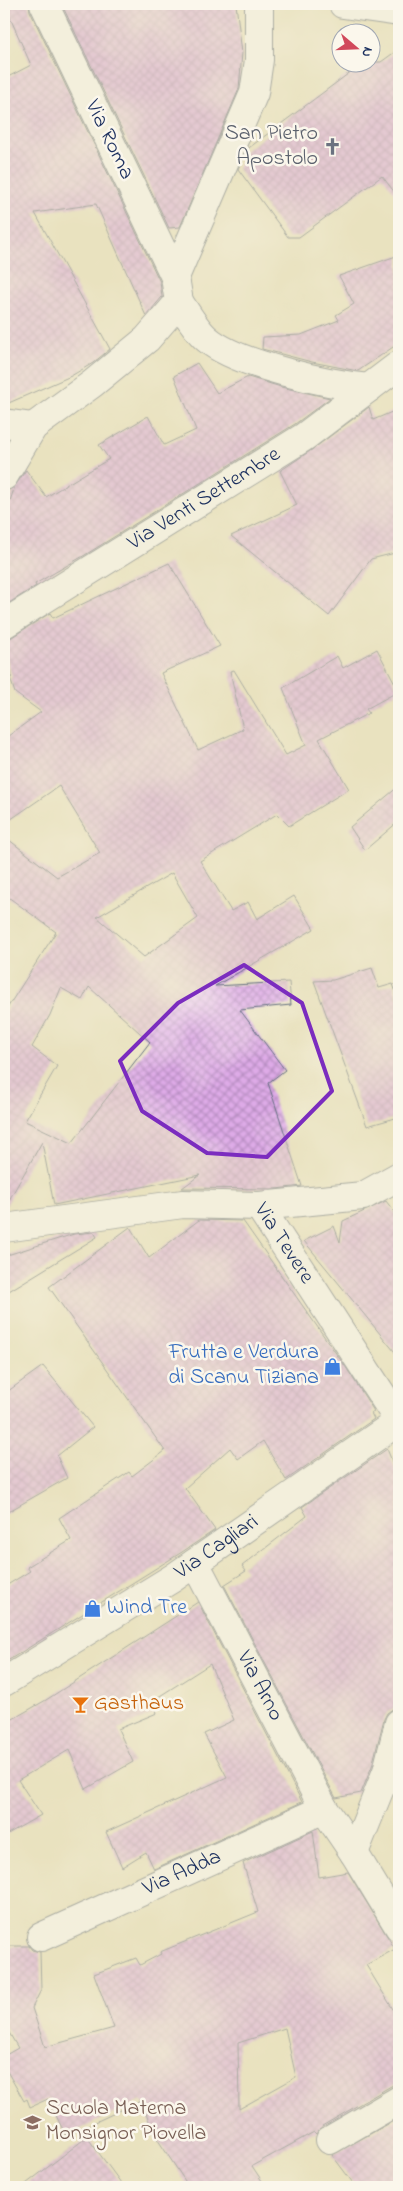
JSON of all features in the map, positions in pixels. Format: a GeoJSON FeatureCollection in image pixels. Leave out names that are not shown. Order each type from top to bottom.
{"type":"FeatureCollection","features":[{"type":"Feature","properties":{"kind":"street","name":"Via Roma"},"geometry":{"type":"LineString","coordinates":[[44,4],[177,290],[207,339],[234,354],[336,384],[369,388]]}},
{"type":"Feature","properties":{"kind":"street"},"geometry":{"type":"LineString","coordinates":[[4,476],[33,427],[92,384],[147,339],[177,290],[254,93],[259,60],[259,4]]}},
{"type":"Feature","properties":{"kind":"street"},"geometry":{"type":"LineString","coordinates":[[344,4],[399,12]]}},
{"type":"Feature","properties":{"kind":"street","name":"Via Venti Settembre"},"geometry":{"type":"LineString","coordinates":[[4,624],[304,437],[399,365]]}},
{"type":"Feature","properties":{"kind":"street"},"geometry":{"type":"LineString","coordinates":[[4,423],[33,427]]}},
{"type":"Feature","properties":{"kind":"street"},"geometry":{"type":"LineString","coordinates":[[259,1206],[363,1196],[399,1176]]}},
{"type":"Feature","properties":{"kind":"street","name":"Via Tevere"},"geometry":{"type":"LineString","coordinates":[[4,1228],[183,1204],[259,1206],[399,1421]]}},
{"type":"Feature","properties":{"kind":"street","name":"Via Cagliari"},"geometry":{"type":"LineString","coordinates":[[4,1682],[195,1563],[399,1421]]}},
{"type":"Feature","properties":{"kind":"street","name":"Via Arno"},"geometry":{"type":"LineString","coordinates":[[195,1563],[324,1809]]}},
{"type":"Feature","properties":{"kind":"street"},"geometry":{"type":"LineString","coordinates":[[354,1853],[387,1771],[399,1723]]}},
{"type":"Feature","properties":{"kind":"street"},"geometry":{"type":"LineString","coordinates":[[324,1809],[354,1853],[399,1927]]}},
{"type":"Feature","properties":{"kind":"street","name":"Via Adda"},"geometry":{"type":"LineString","coordinates":[[41,1937],[324,1809]]}},
{"type":"Feature","properties":{"kind":"street"},"geometry":{"type":"LineString","coordinates":[[330,2140],[399,2100]]}},
{"type":"Feature","properties":{"kind":"highlighted area"},"geometry":{"type":"Polygon","coordinates":[[[244,965],[302,1003],[332,1091],[267,1157],[207,1153],[142,1111],[120,1061],[178,1003],[244,965]]]}},
{"type":"Feature","properties":{"kind":"building"},"geometry":{"type":"Polygon","coordinates":[[[4,4],[29,4],[30,11],[160,282],[162,297],[146,316],[96,204],[35,213],[110,349],[93,363],[71,376],[4,405],[4,79],[31,65],[4,4]]]}},
{"type":"Feature","properties":{"kind":"building"},"geometry":{"type":"Polygon","coordinates":[[[236,4],[242,53],[239,89],[180,227],[169,228],[62,5],[236,4]]]}},
{"type":"Feature","properties":{"kind":"building","name":"San Pietro Apostolo"},"geometry":{"type":"Polygon","coordinates":[[[399,49],[399,198],[382,176],[299,237],[288,237],[238,169],[246,150],[351,72],[380,72],[381,62],[399,49]]]}},
{"type":"Feature","properties":{"kind":"building"},"geometry":{"type":"Polygon","coordinates":[[[399,255],[399,343],[358,371],[312,362],[262,349],[263,337],[301,335],[339,320],[336,315],[354,304],[339,276],[399,255]]]}},
{"type":"Feature","properties":{"kind":"building"},"geometry":{"type":"Polygon","coordinates":[[[197,363],[217,393],[248,377],[281,387],[330,398],[295,424],[85,555],[35,584],[36,586],[4,606],[4,527],[6,513],[15,486],[26,470],[46,497],[109,459],[99,445],[148,416],[164,445],[196,430],[174,376],[197,363]]]}},
{"type":"Feature","properties":{"kind":"building"},"geometry":{"type":"Polygon","coordinates":[[[369,407],[373,420],[399,409],[399,552],[371,559],[329,616],[231,536],[297,505],[280,471],[369,407]]]}},
{"type":"Feature","properties":{"kind":"building"},"geometry":{"type":"Polygon","coordinates":[[[169,563],[220,646],[161,673],[198,750],[243,729],[230,671],[234,670],[286,755],[306,745],[283,688],[337,656],[343,668],[377,649],[399,691],[366,709],[369,713],[319,739],[349,789],[289,826],[277,814],[200,861],[231,911],[248,902],[257,919],[294,896],[314,929],[215,986],[289,982],[291,1005],[240,1010],[285,1070],[268,1083],[302,1186],[276,1189],[182,1188],[200,1175],[54,1205],[42,1142],[4,1209],[4,1013],[56,932],[4,894],[4,836],[57,877],[100,853],[59,786],[4,824],[4,739],[41,712],[15,693],[10,678],[12,677],[4,649],[4,640],[50,613],[53,618],[169,563]],[[172,873],[97,917],[144,957],[198,918],[172,873]],[[89,987],[82,1000],[61,988],[50,1015],[32,1047],[57,1066],[25,1121],[72,1143],[150,1042],[89,987]]]}},
{"type":"Feature","properties":{"kind":"building"},"geometry":{"type":"Polygon","coordinates":[[[399,786],[399,821],[365,850],[350,827],[399,786]]]}},
{"type":"Feature","properties":{"kind":"building"},"geometry":{"type":"Polygon","coordinates":[[[372,968],[379,988],[393,984],[399,1001],[399,1117],[367,1126],[314,981],[333,980],[372,968]]]}},
{"type":"Feature","properties":{"kind":"building"},"geometry":{"type":"Polygon","coordinates":[[[386,1201],[399,1218],[399,1357],[304,1241],[334,1226],[340,1242],[343,1221],[386,1201]]]}},
{"type":"Feature","properties":{"kind":"building"},"geometry":{"type":"Polygon","coordinates":[[[199,1220],[243,1221],[347,1369],[374,1411],[371,1413],[374,1419],[286,1480],[263,1441],[238,1459],[230,1448],[185,1488],[215,1530],[4,1663],[4,1587],[30,1571],[27,1567],[71,1540],[59,1518],[129,1472],[132,1476],[165,1451],[49,1287],[130,1227],[149,1258],[199,1220]]]}},
{"type":"Feature","properties":{"kind":"building"},"geometry":{"type":"Polygon","coordinates":[[[94,1232],[97,1237],[4,1294],[4,1256],[74,1234],[94,1232]]]}},
{"type":"Feature","properties":{"kind":"building"},"geometry":{"type":"Polygon","coordinates":[[[43,1366],[93,1427],[57,1456],[67,1478],[4,1514],[4,1394],[43,1366]]]}},
{"type":"Feature","properties":{"kind":"building"},"geometry":{"type":"Polygon","coordinates":[[[387,1449],[399,1478],[399,1689],[394,1708],[387,1713],[384,1719],[372,1766],[361,1793],[336,1798],[224,1585],[246,1571],[242,1566],[307,1516],[302,1507],[387,1449]]]}},
{"type":"Feature","properties":{"kind":"building"},"geometry":{"type":"Polygon","coordinates":[[[198,1602],[302,1802],[154,1869],[146,1852],[122,1867],[106,1832],[227,1777],[204,1734],[234,1720],[210,1664],[152,1701],[157,1713],[118,1729],[133,1762],[86,1789],[69,1750],[18,1780],[41,1815],[4,1836],[4,1724],[46,1700],[198,1602]]]}},
{"type":"Feature","properties":{"kind":"building"},"geometry":{"type":"Polygon","coordinates":[[[313,1831],[319,1877],[348,1872],[395,1949],[366,1965],[399,2019],[399,2084],[391,2086],[322,2126],[316,2134],[314,2132],[252,2166],[266,2187],[189,2187],[152,2131],[142,2100],[66,2136],[48,2099],[30,2107],[27,2099],[24,2101],[4,2066],[4,2056],[18,2048],[4,2024],[4,1946],[29,1946],[32,1950],[40,1952],[41,1990],[32,2008],[45,2047],[114,2028],[94,1974],[136,1958],[140,1965],[161,1954],[160,1952],[258,1912],[243,1863],[313,1831]],[[285,2028],[238,2043],[239,2109],[296,2077],[285,2028]]]}},
{"type":"Feature","properties":{"kind":"building"},"geometry":{"type":"Polygon","coordinates":[[[399,2118],[399,2187],[356,2187],[332,2155],[399,2118]]]}},
{"type":"Feature","properties":{"kind":"building"},"geometry":{"type":"Polygon","coordinates":[[[87,2137],[124,2187],[22,2187],[87,2137]]]}},
{"type":"Feature","properties":{"kind":"place","name":"San Pietro Apostolo"},"geometry":{"type":"Point","coordinates":[332,147]}},
{"type":"Feature","properties":{"kind":"place","name":"Frutta e Verdura di Scanu Tiziana"},"geometry":{"type":"Point","coordinates":[333,1366]}},
{"type":"Feature","properties":{"kind":"place","name":"Wind Tre"},"geometry":{"type":"Point","coordinates":[93,1608]}},
{"type":"Feature","properties":{"kind":"place","name":"Gasthaus"},"geometry":{"type":"Point","coordinates":[80,1704]}},
{"type":"Feature","properties":{"kind":"place","name":"Scuola Materna Monsignor Piovella"},"geometry":{"type":"Point","coordinates":[32,2122]}}]}
